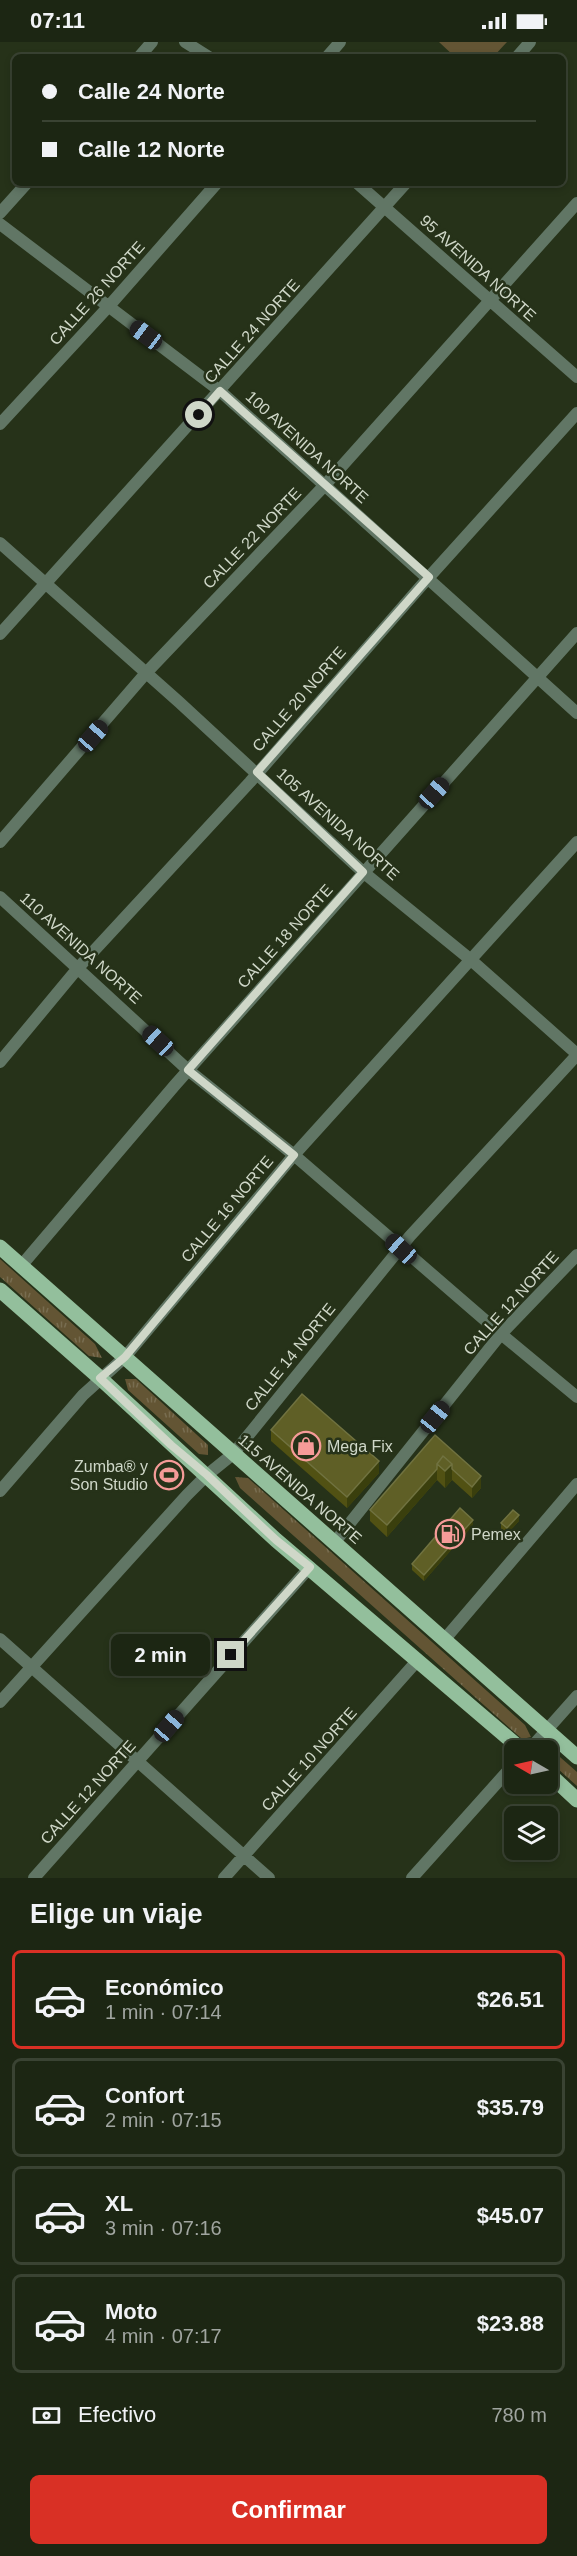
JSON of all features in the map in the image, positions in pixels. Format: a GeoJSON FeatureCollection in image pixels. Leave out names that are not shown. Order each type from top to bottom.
{"type":"FeatureCollection","features":[{"type":"Feature","properties":{"kind":"main road","name":"115 AVENIDA NORTE"},"geometry":{"type":"LineString","coordinates":[[0,1247],[577,1757]]}},
{"type":"Feature","properties":{"kind":"main road"},"geometry":{"type":"LineString","coordinates":[[0,1290],[100,1378],[276,1540],[510,1740]]}},
{"type":"Feature","properties":{"kind":"main road"},"geometry":{"type":"LineString","coordinates":[[558,1782],[577,1800]]}},
{"type":"Feature","properties":{"kind":"street"},"geometry":{"type":"LineString","coordinates":[[142,54],[152,42]]}},
{"type":"Feature","properties":{"kind":"street"},"geometry":{"type":"LineString","coordinates":[[185,42],[204,54]]}},
{"type":"Feature","properties":{"kind":"street"},"geometry":{"type":"LineString","coordinates":[[330,54],[340,42]]}},
{"type":"Feature","properties":{"kind":"street"},"geometry":{"type":"LineString","coordinates":[[520,54],[530,42]]}},
{"type":"Feature","properties":{"kind":"street"},"geometry":{"type":"LineString","coordinates":[[0,213],[24,186]]}},
{"type":"Feature","properties":{"kind":"street","name":"CALLE 26 NORTE"},"geometry":{"type":"LineString","coordinates":[[0,423],[109,306],[214,186]]}},
{"type":"Feature","properties":{"kind":"street","name":"95 AVENIDA NORTE"},"geometry":{"type":"LineString","coordinates":[[360,186],[577,377]]}},
{"type":"Feature","properties":{"kind":"street","name":"CALLE 24 NORTE"},"geometry":{"type":"LineString","coordinates":[[0,634],[403,186]]}},
{"type":"Feature","properties":{"kind":"street","name":"CALLE 22 NORTE"},"geometry":{"type":"LineString","coordinates":[[0,842],[146,673],[325,485],[577,203]]}},
{"type":"Feature","properties":{"kind":"street","name":"100 AVENIDA NORTE"},"geometry":{"type":"LineString","coordinates":[[0,224],[220,391],[540,677],[577,713]]}},
{"type":"Feature","properties":{"kind":"street","name":"CALLE 20 NORTE"},"geometry":{"type":"LineString","coordinates":[[0,1062],[78,968],[257,772],[577,413]]}},
{"type":"Feature","properties":{"kind":"street","name":"105 AVENIDA NORTE"},"geometry":{"type":"LineString","coordinates":[[0,543],[257,772],[363,872],[471,960],[577,1054]]}},
{"type":"Feature","properties":{"kind":"street","name":"CALLE 18 NORTE"},"geometry":{"type":"LineString","coordinates":[[21,1266],[188,1070],[577,633]]}},
{"type":"Feature","properties":{"kind":"street","name":"CALLE 16 NORTE"},"geometry":{"type":"LineString","coordinates":[[0,1491],[100,1378],[125,1357],[294,1155],[577,842]]}},
{"type":"Feature","properties":{"kind":"street","name":"110 AVENIDA NORTE"},"geometry":{"type":"LineString","coordinates":[[0,897],[188,1070],[294,1155],[401,1249],[577,1397]]}},
{"type":"Feature","properties":{"kind":"street","name":"CALLE 14 NORTE"},"geometry":{"type":"LineString","coordinates":[[0,1702],[207,1475],[233,1454],[401,1249],[577,1054]]}},
{"type":"Feature","properties":{"kind":"street","name":"CALLE 12 NORTE"},"geometry":{"type":"LineString","coordinates":[[334,1543],[501,1334],[577,1255]]}},
{"type":"Feature","properties":{"kind":"street"},"geometry":{"type":"LineString","coordinates":[[444,1640],[577,1484]]}},
{"type":"Feature","properties":{"kind":"street","name":"CALLE 12 NORTE"},"geometry":{"type":"LineString","coordinates":[[34,1878],[310,1567]]}},
{"type":"Feature","properties":{"kind":"street"},"geometry":{"type":"LineString","coordinates":[[0,1639],[139,1760],[269,1878]]}},
{"type":"Feature","properties":{"kind":"street","name":"CALLE 10 NORTE"},"geometry":{"type":"LineString","coordinates":[[224,1878],[417,1661]]}},
{"type":"Feature","properties":{"kind":"street"},"geometry":{"type":"LineString","coordinates":[[538,1740],[577,1696]]}},
{"type":"Feature","properties":{"kind":"street"},"geometry":{"type":"LineString","coordinates":[[412,1878],[504,1775]]}},
{"type":"Feature","properties":{"kind":"green space"},"geometry":{"type":"Polygon","coordinates":[[[439,42],[507,42],[496,54],[452,54],[439,42]]]}},
{"type":"Feature","properties":{"kind":"green space"},"geometry":{"type":"Polygon","coordinates":[[[0,1259],[95,1344],[102,1358],[89,1356],[0,1277],[0,1259]]]}},
{"type":"Feature","properties":{"kind":"green space"},"geometry":{"type":"Polygon","coordinates":[[[125,1379],[136,1379],[208,1445],[208,1455],[199,1454],[128,1390],[125,1379]]]}},
{"type":"Feature","properties":{"kind":"green space"},"geometry":{"type":"Polygon","coordinates":[[[235,1477],[248,1478],[525,1725],[531,1737],[522,1739],[240,1488],[235,1477]]]}},
{"type":"Feature","properties":{"kind":"green space"},"geometry":{"type":"Polygon","coordinates":[[[558,1755],[577,1772],[577,1786],[558,1769],[558,1755]]]}},
{"type":"Feature","properties":{"kind":"building"},"geometry":{"type":"Polygon","coordinates":[[[302,1394],[379,1461],[347,1497],[271,1430],[302,1394]]]}},
{"type":"Feature","properties":{"kind":"building"},"geometry":{"type":"Polygon","coordinates":[[[435,1435],[481,1476],[472,1487],[452,1469],[452,1464],[443,1456],[437,1464],[437,1469],[387,1525],[370,1510],[435,1435]]]}},
{"type":"Feature","properties":{"kind":"building"},"geometry":{"type":"Polygon","coordinates":[[[443,1456],[452,1464],[445,1471],[437,1464],[443,1456]]]}},
{"type":"Feature","properties":{"kind":"building"},"geometry":{"type":"Polygon","coordinates":[[[460,1508],[473,1520],[424,1575],[412,1564],[460,1508]]]}},
{"type":"Feature","properties":{"kind":"building"},"geometry":{"type":"Polygon","coordinates":[[[513,1510],[519,1515],[507,1528],[501,1523],[513,1510]]]}},
{"type":"Feature","properties":{"kind":"place","name":"Mega Fix"},"geometry":{"type":"Point","coordinates":[306,1446]}},
{"type":"Feature","properties":{"kind":"place","name":"Zumba® y Son Studio"},"geometry":{"type":"Point","coordinates":[169,1475]}},
{"type":"Feature","properties":{"kind":"place","name":"Pemex"},"geometry":{"type":"Point","coordinates":[450,1534]}},
{"type":"Feature","properties":{"kind":"route"},"geometry":{"type":"LineString","coordinates":[[199,415],[220,391],[429,577],[257,772],[363,872],[188,1070],[294,1155],[125,1357],[100,1378],[276,1540],[310,1567],[231,1655]]}}]}
